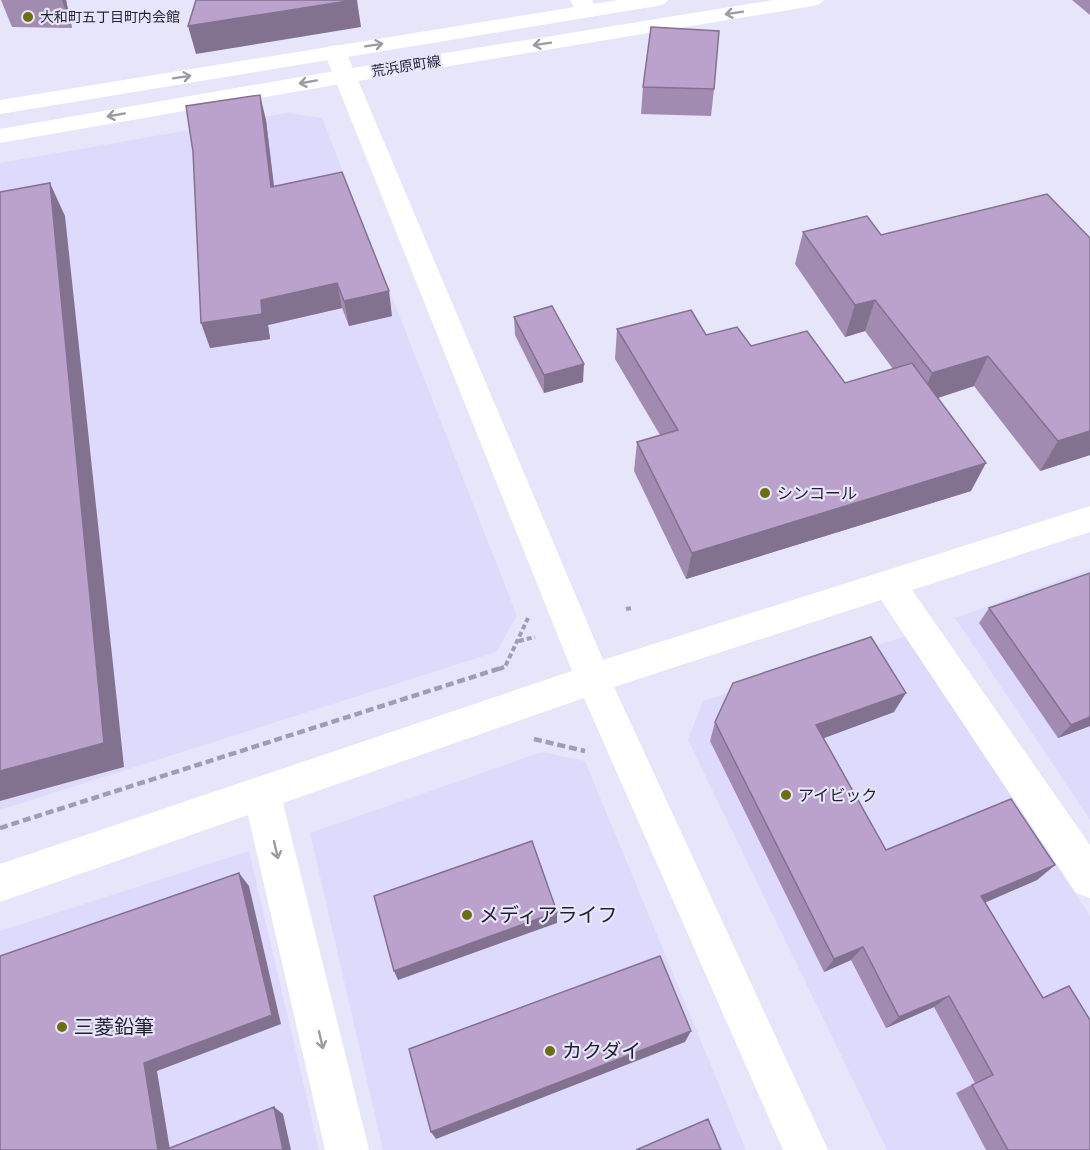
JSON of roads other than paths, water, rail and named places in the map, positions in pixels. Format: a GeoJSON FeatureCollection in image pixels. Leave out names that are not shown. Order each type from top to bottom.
{"type":"FeatureCollection","features":[{"type":"Feature","properties":{"kind":"street","name":"荒浜原町線"},"geometry":{"type":"LineString","coordinates":[[0,136],[341,64],[584,6],[657,0]]}},
{"type":"Feature","properties":{"kind":"street","name":"荒浜原町線"},"geometry":{"type":"LineString","coordinates":[[0,107],[341,64],[813,0]]}},
{"type":"Feature","properties":{"kind":"street"},"geometry":{"type":"LineString","coordinates":[[341,64],[593,679],[806,1150]]}},
{"type":"Feature","properties":{"kind":"street"},"geometry":{"type":"LineString","coordinates":[[0,883],[593,679],[1090,519]]}},
{"type":"Feature","properties":{"kind":"street"},"geometry":{"type":"LineString","coordinates":[[889,584],[1090,879]]}},
{"type":"Feature","properties":{"kind":"street"},"geometry":{"type":"LineString","coordinates":[[262,793],[348,1150]]}},
{"type":"Feature","properties":{"kind":"place","name":"大和町五丁目町内会館"},"geometry":{"type":"Point","coordinates":[28,17]}},
{"type":"Feature","properties":{"kind":"place","name":"シンコール"},"geometry":{"type":"Point","coordinates":[765,493]}},
{"type":"Feature","properties":{"kind":"place","name":"アイビック"},"geometry":{"type":"Point","coordinates":[786,795]}},
{"type":"Feature","properties":{"kind":"place","name":"メディアライフ"},"geometry":{"type":"Point","coordinates":[467,915]}},
{"type":"Feature","properties":{"kind":"place","name":"三菱鉛筆"},"geometry":{"type":"Point","coordinates":[62,1027]}},
{"type":"Feature","properties":{"kind":"place","name":"カクダイ"},"geometry":{"type":"Point","coordinates":[550,1051]}}]}
